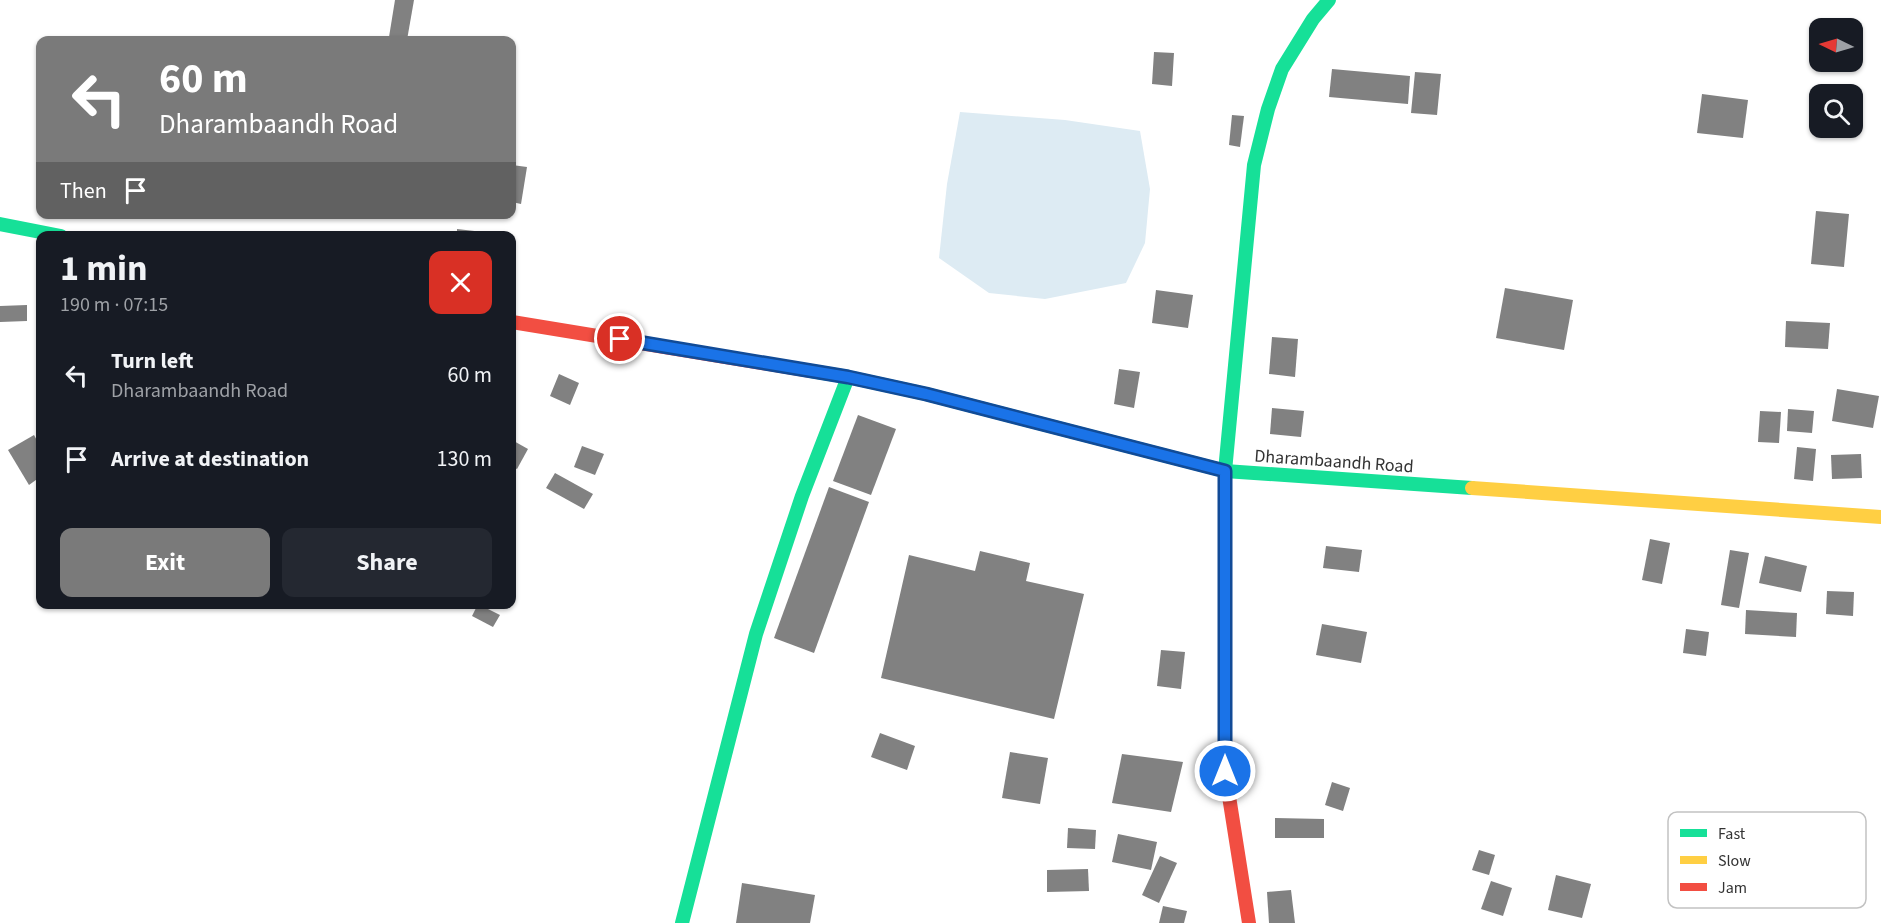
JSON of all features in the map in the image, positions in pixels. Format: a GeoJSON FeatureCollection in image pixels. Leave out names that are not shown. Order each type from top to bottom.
{"type":"FeatureCollection","features":[{"type":"Feature","properties":{"kind":"street"},"geometry":{"type":"LineString","coordinates":[[1249,923],[1225,771],[1225,471],[1254,165],[1268,109],[1282,69],[1313,19],[1329,0]]}},
{"type":"Feature","properties":{"kind":"street"},"geometry":{"type":"LineString","coordinates":[[0,224],[36,231]]}},
{"type":"Feature","properties":{"kind":"street","name":"Dharambaandh Road"},"geometry":{"type":"LineString","coordinates":[[516,323],[848,377],[926,394],[1225,471],[1881,517]]}},
{"type":"Feature","properties":{"kind":"street"},"geometry":{"type":"LineString","coordinates":[[682,923],[756,634],[802,496],[848,377]]}},
{"type":"Feature","properties":{"kind":"shaded area"},"geometry":{"type":"Polygon","coordinates":[[[960,112],[1065,120],[1140,131],[1150,189],[1145,243],[1126,283],[1045,299],[989,293],[939,258],[947,184],[960,112]]]}},
{"type":"Feature","properties":{"kind":"building"},"geometry":{"type":"Polygon","coordinates":[[[395,0],[414,0],[408,36],[389,36],[395,0]]]}},
{"type":"Feature","properties":{"kind":"building"},"geometry":{"type":"Polygon","coordinates":[[[1154,52],[1174,53],[1172,86],[1152,84],[1154,52]]]}},
{"type":"Feature","properties":{"kind":"building"},"geometry":{"type":"Polygon","coordinates":[[[1332,69],[1410,76],[1408,104],[1329,97],[1332,69]]]}},
{"type":"Feature","properties":{"kind":"building"},"geometry":{"type":"Polygon","coordinates":[[[1415,72],[1441,74],[1437,115],[1411,113],[1415,72]]]}},
{"type":"Feature","properties":{"kind":"building"},"geometry":{"type":"Polygon","coordinates":[[[1702,94],[1748,100],[1743,138],[1697,133],[1702,94]]]}},
{"type":"Feature","properties":{"kind":"building"},"geometry":{"type":"Polygon","coordinates":[[[1232,115],[1244,116],[1240,147],[1229,145],[1232,115]]]}},
{"type":"Feature","properties":{"kind":"building"},"geometry":{"type":"Polygon","coordinates":[[[516,166],[527,167],[521,204],[516,203],[516,166]]]}},
{"type":"Feature","properties":{"kind":"building"},"geometry":{"type":"Polygon","coordinates":[[[1816,211],[1849,214],[1844,267],[1811,264],[1816,211]]]}},
{"type":"Feature","properties":{"kind":"building"},"geometry":{"type":"Polygon","coordinates":[[[1505,288],[1573,300],[1564,350],[1496,338],[1505,288]]]}},
{"type":"Feature","properties":{"kind":"building"},"geometry":{"type":"Polygon","coordinates":[[[1156,290],[1193,295],[1188,328],[1152,323],[1156,290]]]}},
{"type":"Feature","properties":{"kind":"building"},"geometry":{"type":"Polygon","coordinates":[[[27,305],[27,321],[0,322],[0,306],[27,305]]]}},
{"type":"Feature","properties":{"kind":"building"},"geometry":{"type":"Polygon","coordinates":[[[1786,321],[1830,323],[1828,349],[1785,347],[1786,321]]]}},
{"type":"Feature","properties":{"kind":"building"},"geometry":{"type":"Polygon","coordinates":[[[1272,337],[1298,339],[1295,377],[1269,374],[1272,337]]]}},
{"type":"Feature","properties":{"kind":"building"},"geometry":{"type":"Polygon","coordinates":[[[1119,369],[1140,372],[1134,408],[1114,404],[1119,369]]]}},
{"type":"Feature","properties":{"kind":"building"},"geometry":{"type":"Polygon","coordinates":[[[559,374],[579,383],[570,405],[550,396],[559,374]]]}},
{"type":"Feature","properties":{"kind":"building"},"geometry":{"type":"Polygon","coordinates":[[[1837,389],[1879,396],[1873,428],[1832,421],[1837,389]]]}},
{"type":"Feature","properties":{"kind":"building"},"geometry":{"type":"Polygon","coordinates":[[[1272,408],[1304,411],[1301,437],[1270,434],[1272,408]]]}},
{"type":"Feature","properties":{"kind":"building"},"geometry":{"type":"Polygon","coordinates":[[[1788,409],[1814,411],[1812,433],[1787,431],[1788,409]]]}},
{"type":"Feature","properties":{"kind":"building"},"geometry":{"type":"Polygon","coordinates":[[[1760,411],[1781,412],[1779,443],[1758,442],[1760,411]]]}},
{"type":"Feature","properties":{"kind":"building"},"geometry":{"type":"Polygon","coordinates":[[[858,415],[896,429],[871,495],[833,481],[858,415]]]}},
{"type":"Feature","properties":{"kind":"building"},"geometry":{"type":"Polygon","coordinates":[[[34,435],[36,439],[36,480],[29,485],[8,450],[34,435]]]}},
{"type":"Feature","properties":{"kind":"building"},"geometry":{"type":"Polygon","coordinates":[[[516,442],[528,449],[516,469],[516,442]]]}},
{"type":"Feature","properties":{"kind":"building"},"geometry":{"type":"Polygon","coordinates":[[[582,446],[604,454],[595,475],[574,467],[582,446]]]}},
{"type":"Feature","properties":{"kind":"building"},"geometry":{"type":"Polygon","coordinates":[[[1797,447],[1816,449],[1813,481],[1794,479],[1797,447]]]}},
{"type":"Feature","properties":{"kind":"building"},"geometry":{"type":"Polygon","coordinates":[[[1861,454],[1862,478],[1832,479],[1831,455],[1861,454]]]}},
{"type":"Feature","properties":{"kind":"building"},"geometry":{"type":"Polygon","coordinates":[[[555,473],[593,494],[584,509],[546,488],[555,473]]]}},
{"type":"Feature","properties":{"kind":"building"},"geometry":{"type":"Polygon","coordinates":[[[829,487],[869,502],[814,653],[774,638],[829,487]]]}},
{"type":"Feature","properties":{"kind":"building"},"geometry":{"type":"Polygon","coordinates":[[[1650,539],[1670,543],[1662,584],[1642,580],[1650,539]]]}},
{"type":"Feature","properties":{"kind":"building"},"geometry":{"type":"Polygon","coordinates":[[[1326,546],[1362,550],[1359,572],[1323,568],[1326,546]]]}},
{"type":"Feature","properties":{"kind":"building"},"geometry":{"type":"Polygon","coordinates":[[[1730,550],[1749,553],[1739,608],[1721,605],[1730,550]]]}},
{"type":"Feature","properties":{"kind":"building"},"geometry":{"type":"Polygon","coordinates":[[[980,551],[1030,563],[1026,581],[1084,594],[1054,719],[881,678],[909,555],[975,571],[980,551]]]}},
{"type":"Feature","properties":{"kind":"building"},"geometry":{"type":"Polygon","coordinates":[[[1765,556],[1807,566],[1801,592],[1759,583],[1765,556]]]}},
{"type":"Feature","properties":{"kind":"building"},"geometry":{"type":"Polygon","coordinates":[[[1827,591],[1854,592],[1853,616],[1826,614],[1827,591]]]}},
{"type":"Feature","properties":{"kind":"building"},"geometry":{"type":"Polygon","coordinates":[[[476,609],[488,609],[500,615],[493,627],[472,616],[476,609]]]}},
{"type":"Feature","properties":{"kind":"building"},"geometry":{"type":"Polygon","coordinates":[[[1746,610],[1797,613],[1796,637],[1745,634],[1746,610]]]}},
{"type":"Feature","properties":{"kind":"building"},"geometry":{"type":"Polygon","coordinates":[[[1322,624],[1367,632],[1361,663],[1316,655],[1322,624]]]}},
{"type":"Feature","properties":{"kind":"building"},"geometry":{"type":"Polygon","coordinates":[[[1686,629],[1709,632],[1706,656],[1683,653],[1686,629]]]}},
{"type":"Feature","properties":{"kind":"building"},"geometry":{"type":"Polygon","coordinates":[[[1161,650],[1185,652],[1181,689],[1157,686],[1161,650]]]}},
{"type":"Feature","properties":{"kind":"building"},"geometry":{"type":"Polygon","coordinates":[[[880,733],[915,746],[907,770],[871,757],[880,733]]]}},
{"type":"Feature","properties":{"kind":"building"},"geometry":{"type":"Polygon","coordinates":[[[1010,752],[1048,758],[1040,804],[1002,798],[1010,752]]]}},
{"type":"Feature","properties":{"kind":"building"},"geometry":{"type":"Polygon","coordinates":[[[1122,754],[1183,762],[1171,812],[1112,803],[1122,754]]]}},
{"type":"Feature","properties":{"kind":"building"},"geometry":{"type":"Polygon","coordinates":[[[1332,782],[1350,788],[1343,811],[1325,805],[1332,782]]]}},
{"type":"Feature","properties":{"kind":"building"},"geometry":{"type":"Polygon","coordinates":[[[1275,818],[1324,819],[1324,838],[1275,838],[1275,818]]]}},
{"type":"Feature","properties":{"kind":"building"},"geometry":{"type":"Polygon","coordinates":[[[1068,828],[1096,830],[1095,849],[1067,848],[1068,828]]]}},
{"type":"Feature","properties":{"kind":"building"},"geometry":{"type":"Polygon","coordinates":[[[1118,834],[1157,842],[1151,870],[1112,862],[1118,834]]]}},
{"type":"Feature","properties":{"kind":"building"},"geometry":{"type":"Polygon","coordinates":[[[1479,850],[1495,855],[1489,875],[1472,870],[1479,850]]]}},
{"type":"Feature","properties":{"kind":"building"},"geometry":{"type":"Polygon","coordinates":[[[1160,856],[1177,863],[1159,903],[1142,895],[1160,856]]]}},
{"type":"Feature","properties":{"kind":"building"},"geometry":{"type":"Polygon","coordinates":[[[1088,869],[1089,891],[1047,892],[1047,870],[1088,869]]]}},
{"type":"Feature","properties":{"kind":"building"},"geometry":{"type":"Polygon","coordinates":[[[1556,875],[1591,884],[1582,918],[1548,910],[1556,875]]]}},
{"type":"Feature","properties":{"kind":"building"},"geometry":{"type":"Polygon","coordinates":[[[1491,881],[1512,888],[1503,916],[1481,909],[1491,881]]]}},
{"type":"Feature","properties":{"kind":"building"},"geometry":{"type":"Polygon","coordinates":[[[742,883],[815,895],[810,923],[736,923],[742,883]]]}},
{"type":"Feature","properties":{"kind":"building"},"geometry":{"type":"Polygon","coordinates":[[[1291,890],[1295,923],[1269,923],[1267,892],[1291,890]]]}},
{"type":"Feature","properties":{"kind":"building"},"geometry":{"type":"Polygon","coordinates":[[[1163,906],[1187,911],[1184,923],[1159,923],[1163,906]]]}},
{"type":"Feature","properties":{"kind":"traffic: fast"},"geometry":{"type":"LineString","coordinates":[[1225,657],[1225,471],[1254,165],[1268,109],[1282,69],[1313,19],[1329,0]]}},
{"type":"Feature","properties":{"kind":"traffic: fast"},"geometry":{"type":"LineString","coordinates":[[0,224],[36,231]]}},
{"type":"Feature","properties":{"kind":"traffic: fast"},"geometry":{"type":"LineString","coordinates":[[811,371],[926,394],[1225,471],[1472,488]]}},
{"type":"Feature","properties":{"kind":"traffic: fast"},"geometry":{"type":"LineString","coordinates":[[682,923],[756,634],[802,496],[848,377]]}},
{"type":"Feature","properties":{"kind":"traffic: slow"},"geometry":{"type":"LineString","coordinates":[[1472,488],[1881,517]]}},
{"type":"Feature","properties":{"kind":"traffic: jam"},"geometry":{"type":"LineString","coordinates":[[516,323],[811,371]]}},
{"type":"Feature","properties":{"kind":"traffic: jam"},"geometry":{"type":"LineString","coordinates":[[1225,657],[1225,771],[1249,923]]}},
{"type":"Feature","properties":{"kind":"route"},"geometry":{"type":"LineString","coordinates":[[620,339],[848,377],[926,394],[1225,471],[1225,771]]}}]}
